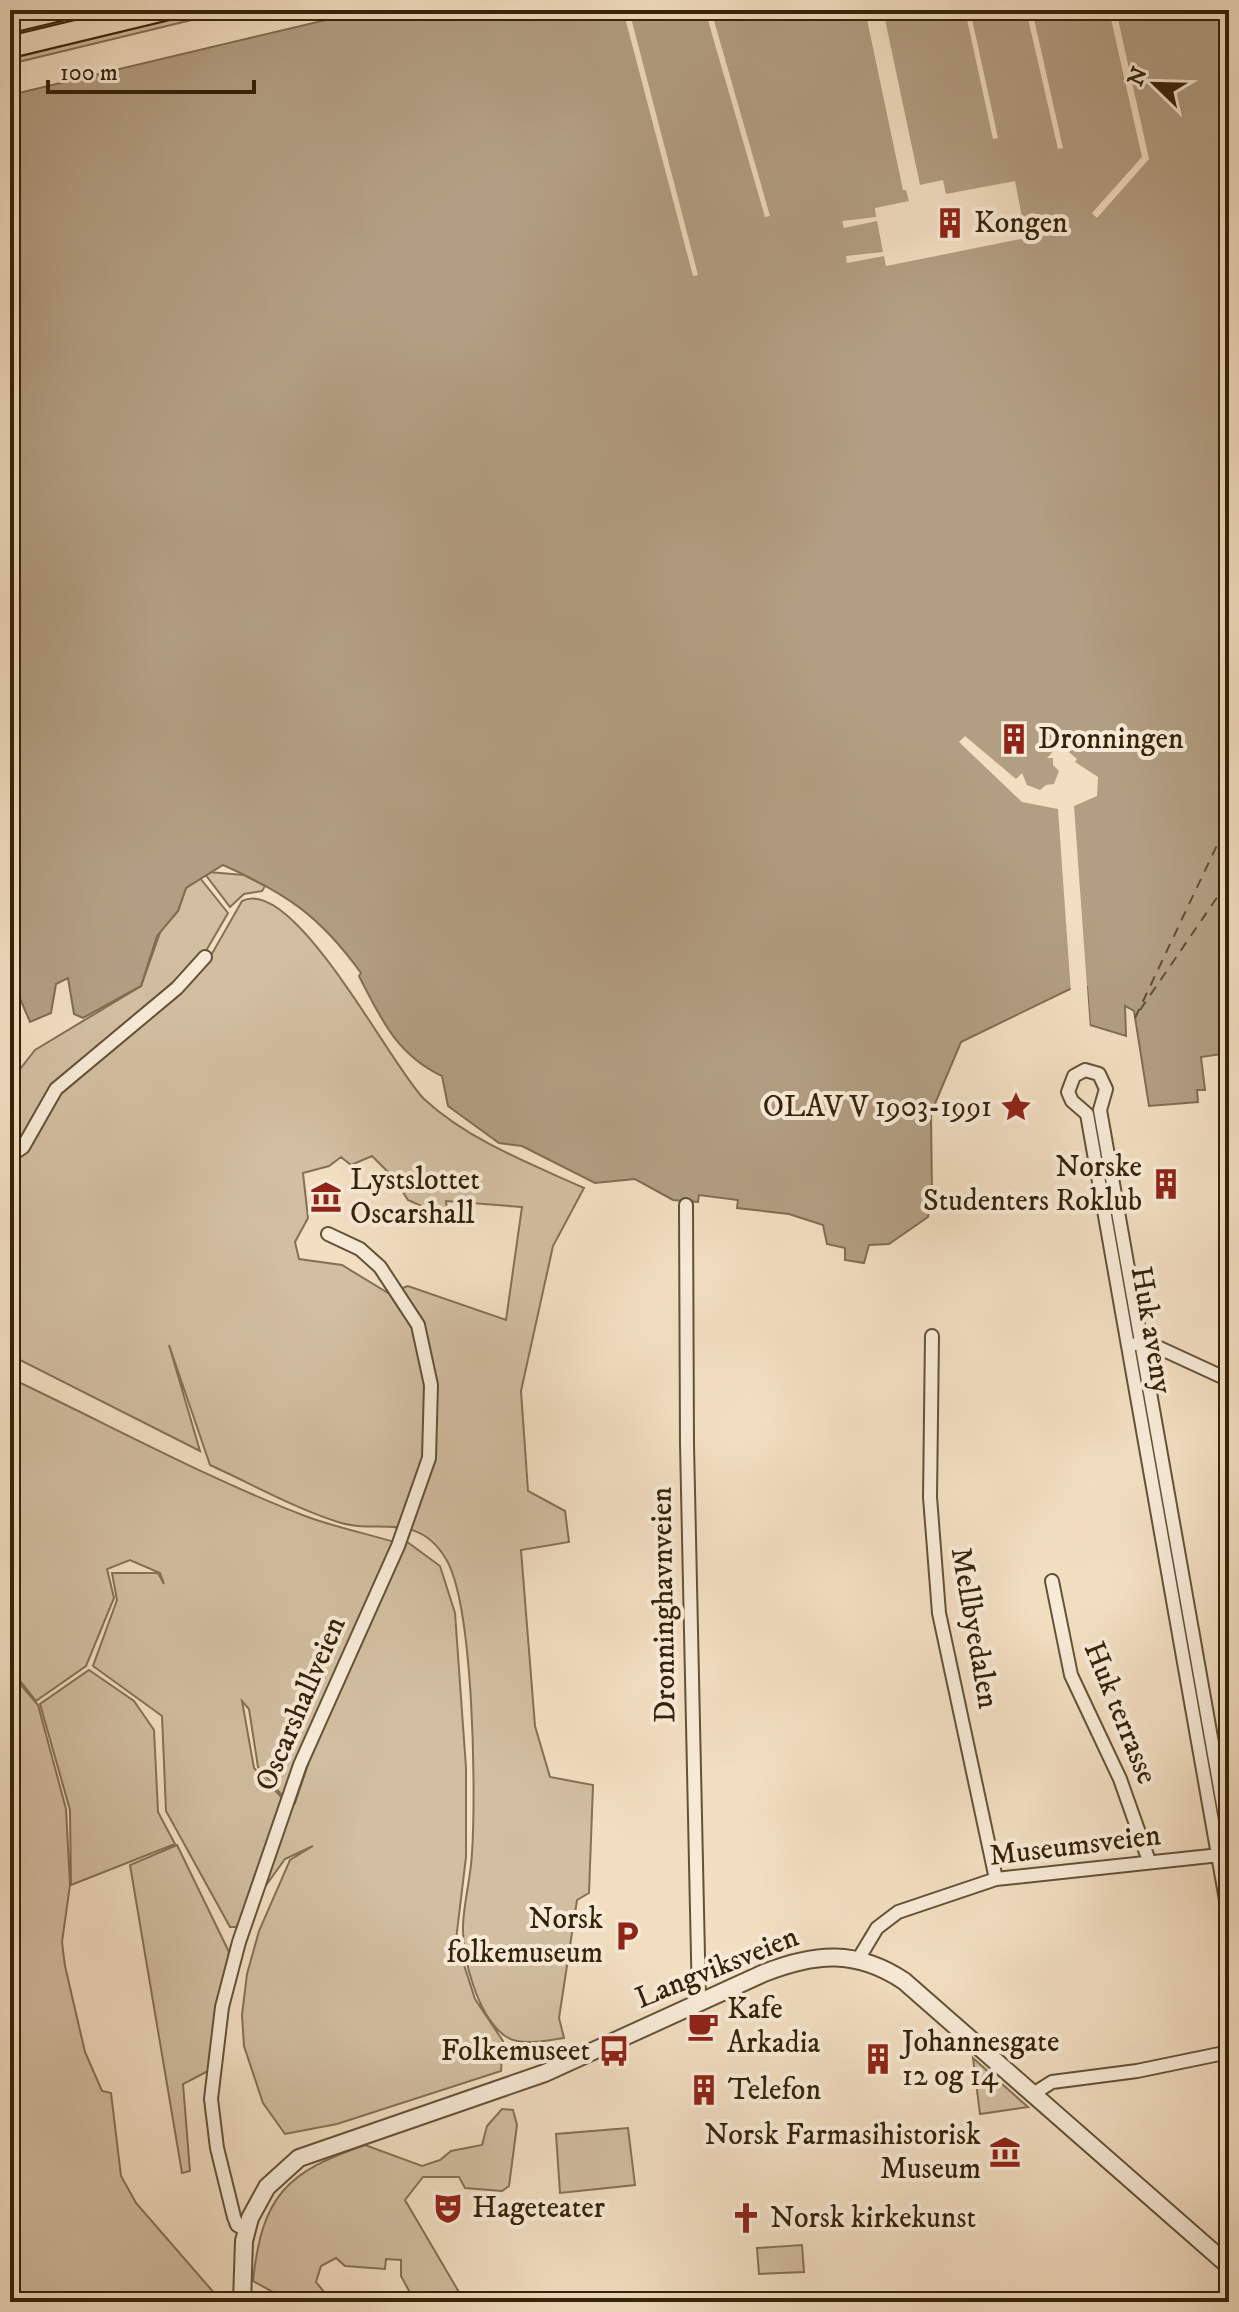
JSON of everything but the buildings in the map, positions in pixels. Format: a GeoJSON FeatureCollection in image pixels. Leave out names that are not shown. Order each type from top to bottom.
{"type":"FeatureCollection","features":[{"type":"Feature","properties":{"kind":"highway"},"geometry":{"type":"LineString","coordinates":[[10,22],[60,10]]}},
{"type":"Feature","properties":{"kind":"highway"},"geometry":{"type":"LineString","coordinates":[[10,47],[164,10]]}},
{"type":"Feature","properties":{"kind":"street"},"geometry":{"type":"LineString","coordinates":[[10,1156],[23,1147],[56,1089],[177,988],[205,957]]}},
{"type":"Feature","properties":{"kind":"street","name":"Huk aveny"},"geometry":{"type":"LineString","coordinates":[[1229,1839],[1100,1110],[1106,1089],[1099,1074],[1085,1070],[1074,1076],[1068,1092],[1072,1101],[1087,1114],[1204,1777],[1224,1855],[1229,1917]]}},
{"type":"Feature","properties":{"kind":"street","name":"Dronninghavnveien"},"geometry":{"type":"LineString","coordinates":[[686,1205],[687,1444],[699,2003]]}},
{"type":"Feature","properties":{"kind":"street","name":"Oscarshallveien"},"geometry":{"type":"LineString","coordinates":[[246,2230],[237,2225],[234,2217],[215,2136],[211,2099],[222,2007],[239,1942],[300,1765],[398,1546],[429,1458],[431,1385],[418,1325],[398,1289],[380,1267],[360,1249],[328,1234]]}},
{"type":"Feature","properties":{"kind":"street","name":"Huk aveny"},"geometry":{"type":"LineString","coordinates":[[1107,1238],[1122,1237]]}},
{"type":"Feature","properties":{"kind":"street","name":"Mellbyedalen"},"geometry":{"type":"LineString","coordinates":[[932,1336],[930,1497],[939,1613],[996,1879]]}},
{"type":"Feature","properties":{"kind":"street"},"geometry":{"type":"LineString","coordinates":[[1127,1346],[1141,1343],[1153,1345],[1229,1380]]}},
{"type":"Feature","properties":{"kind":"street","name":"Huk aveny"},"geometry":{"type":"LineString","coordinates":[[1142,1431],[1156,1429]]}},
{"type":"Feature","properties":{"kind":"street"},"geometry":{"type":"LineString","coordinates":[[1160,1528],[1174,1525]]}},
{"type":"Feature","properties":{"kind":"street","name":"Huk terrasse"},"geometry":{"type":"LineString","coordinates":[[1052,1581],[1071,1675],[1120,1779],[1149,1861]]}},
{"type":"Feature","properties":{"kind":"street"},"geometry":{"type":"LineString","coordinates":[[1175,1616],[1190,1613]]}},
{"type":"Feature","properties":{"kind":"street"},"geometry":{"type":"LineString","coordinates":[[1190,1701],[1205,1698]]}},
{"type":"Feature","properties":{"kind":"street"},"geometry":{"type":"LineString","coordinates":[[1204,1777],[1218,1775]]}},
{"type":"Feature","properties":{"kind":"street","name":"Museumsveien"},"geometry":{"type":"LineString","coordinates":[[859,1958],[877,1928],[898,1912],[996,1879],[1224,1855]]}},
{"type":"Feature","properties":{"kind":"street","name":"Langviksveien"},"geometry":{"type":"LineString","coordinates":[[242,2302],[246,2230],[267,2187],[299,2158],[523,2082],[798,1960],[828,1955],[859,1958],[904,1981],[1229,2266]]}},
{"type":"Feature","properties":{"kind":"street"},"geometry":{"type":"LineString","coordinates":[[1033,2094],[1052,2082],[1137,2071],[1229,2052]]}},
{"type":"Feature","properties":{"kind":"shaded area"},"geometry":{"type":"Polygon","coordinates":[[[211,10],[233,10],[10,64],[10,59],[211,10]]]}},
{"type":"Feature","properties":{"kind":"shaded area"},"geometry":{"type":"Polygon","coordinates":[[[368,10],[1229,10],[1229,1053],[1201,1057],[1205,1090],[1197,1090],[1198,1102],[1149,1106],[1134,1011],[1125,1006],[1126,1036],[1090,1025],[1087,987],[1070,989],[961,1042],[931,1113],[932,1195],[928,1217],[889,1244],[869,1245],[864,1263],[845,1260],[845,1248],[827,1244],[823,1225],[789,1214],[737,1208],[738,1200],[699,1195],[698,1202],[673,1200],[635,1179],[595,1183],[522,1146],[499,1143],[448,1106],[442,1076],[413,1058],[392,1034],[359,976],[361,973],[331,936],[284,896],[223,865],[186,888],[178,911],[157,936],[141,986],[83,1018],[74,1014],[68,978],[56,984],[51,1013],[30,1022],[10,975],[10,95],[368,10]]]}},
{"type":"Feature","properties":{"kind":"shaded area"},"geometry":{"type":"Polygon","coordinates":[[[205,874],[244,875],[265,886],[262,891],[244,894],[230,907],[205,874]]]}},
{"type":"Feature","properties":{"kind":"shaded area"},"geometry":{"type":"Polygon","coordinates":[[[200,878],[228,913],[203,956],[209,959],[242,901],[263,900],[288,916],[314,944],[424,1099],[480,1139],[584,1188],[553,1246],[521,1391],[528,1491],[565,1511],[569,1542],[521,1550],[535,1726],[550,1777],[593,1785],[589,1893],[577,1900],[559,2018],[564,2038],[526,2042],[505,2036],[486,2014],[468,1969],[463,1925],[471,1862],[474,1789],[468,1657],[455,1583],[446,1559],[435,1544],[409,1529],[338,1522],[289,1503],[210,1465],[169,1345],[200,1451],[10,1355],[10,1082],[35,1050],[141,986],[161,930],[178,911],[186,888],[200,878]],[[372,1156],[351,1165],[341,1157],[329,1166],[303,1173],[308,1218],[295,1242],[299,1259],[342,1265],[388,1293],[408,1286],[506,1320],[522,1207],[446,1201],[448,1218],[408,1200],[393,1177],[372,1156]]]}},
{"type":"Feature","properties":{"kind":"shaded area"},"geometry":{"type":"Polygon","coordinates":[[[10,1378],[267,1501],[316,1520],[394,1542],[310,1727],[285,1799],[258,1767],[249,1709],[242,1701],[254,1768],[285,1801],[295,1803],[313,1750],[406,1541],[440,1566],[455,1613],[466,1768],[466,1857],[456,1940],[475,1999],[503,2041],[501,2071],[337,2124],[285,2134],[263,2103],[244,2046],[242,2015],[247,1974],[259,1931],[290,1860],[313,1846],[285,1859],[236,1927],[230,1927],[166,1811],[162,1716],[93,1666],[117,1600],[112,1573],[158,1573],[164,1584],[160,1573],[130,1560],[107,1569],[114,1598],[86,1666],[36,1701],[10,1668],[10,1378]]]}},
{"type":"Feature","properties":{"kind":"shaded area"},"geometry":{"type":"Polygon","coordinates":[[[89,1670],[134,1701],[154,1730],[158,1812],[175,1844],[71,1885],[70,1810],[40,1704],[89,1670]]]}},
{"type":"Feature","properties":{"kind":"shaded area"},"geometry":{"type":"Polygon","coordinates":[[[10,1672],[38,1705],[66,1809],[70,1885],[62,1942],[65,1966],[85,2052],[102,2091],[111,2093],[121,2176],[136,2203],[222,2302],[10,2302],[10,1672]]]}},
{"type":"Feature","properties":{"kind":"shaded area"},"geometry":{"type":"Polygon","coordinates":[[[177,1845],[229,1952],[208,2071],[183,2084],[190,2171],[182,2173],[130,1865],[177,1845]]]}},
{"type":"Feature","properties":{"kind":"shaded area"},"geometry":{"type":"Polygon","coordinates":[[[973,2058],[1028,2107],[980,2114],[973,2058]]]}},
{"type":"Feature","properties":{"kind":"shaded area"},"geometry":{"type":"Polygon","coordinates":[[[502,2109],[513,2110],[517,2125],[509,2186],[502,2191],[465,2188],[459,2177],[423,2177],[405,2200],[463,2299],[504,2302],[415,2302],[401,2276],[401,2260],[386,2259],[385,2269],[345,2266],[336,2258],[321,2266],[316,2282],[332,2302],[272,2302],[273,2292],[253,2281],[263,2228],[283,2191],[297,2177],[338,2155],[365,2145],[422,2166],[440,2160],[451,2151],[482,2145],[487,2126],[502,2109]]]}},
{"type":"Feature","properties":{"kind":"shaded area"},"geometry":{"type":"Polygon","coordinates":[[[628,2128],[635,2185],[560,2193],[556,2134],[628,2128]]]}},
{"type":"Feature","properties":{"kind":"shaded area"},"geometry":{"type":"Polygon","coordinates":[[[802,2245],[804,2272],[759,2274],[757,2248],[802,2245]]]}},
{"type":"Feature","properties":{"kind":"pier"},"geometry":{"type":"Polygon","coordinates":[[[623,10],[629,10],[698,275],[693,276],[623,10]]]}},
{"type":"Feature","properties":{"kind":"pier"},"geometry":{"type":"Polygon","coordinates":[[[705,10],[711,10],[770,216],[765,217],[705,10]]]}},
{"type":"Feature","properties":{"kind":"pier"},"geometry":{"type":"Polygon","coordinates":[[[865,10],[883,10],[920,185],[943,180],[946,194],[1015,181],[1026,238],[886,266],[884,256],[847,263],[846,256],[883,252],[877,221],[844,228],[842,221],[876,217],[875,208],[909,201],[906,190],[903,190],[865,10]]]}},
{"type":"Feature","properties":{"kind":"pier"},"geometry":{"type":"Polygon","coordinates":[[[965,10],[970,10],[998,138],[993,139],[965,10]]]}},
{"type":"Feature","properties":{"kind":"pier"},"geometry":{"type":"Polygon","coordinates":[[[1026,10],[1032,10],[1063,148],[1058,149],[1026,10]]]}},
{"type":"Feature","properties":{"kind":"pier"},"geometry":{"type":"Polygon","coordinates":[[[1109,10],[1116,10],[1149,159],[1097,218],[1092,213],[1142,157],[1109,10]]]}},
{"type":"Feature","properties":{"kind":"pier","name":"Dronningen"},"geometry":{"type":"Polygon","coordinates":[[[965,736],[1016,779],[1022,773],[1027,785],[1040,790],[1054,784],[1059,771],[1053,765],[1053,758],[1047,758],[1061,743],[1059,736],[1064,748],[1077,759],[1075,762],[1098,777],[1097,796],[1074,806],[1090,1029],[1086,1026],[1083,991],[1071,993],[1058,809],[1022,802],[959,742],[965,736]]]}},
{"type":"Feature","properties":{"kind":"ferry route"},"geometry":{"type":"LineString","coordinates":[[1135,1018],[1229,820]]}},
{"type":"Feature","properties":{"kind":"ferry route"},"geometry":{"type":"LineString","coordinates":[[1140,1010],[1229,880]]}},
{"type":"Feature","properties":{"kind":"place","name":"Kongen"},"geometry":{"type":"Point","coordinates":[950,223]}},
{"type":"Feature","properties":{"kind":"place","name":"Dronningen"},"geometry":{"type":"Point","coordinates":[1014,739]}},
{"type":"Feature","properties":{"kind":"place","name":"OLAV V 1903-1991"},"geometry":{"type":"Point","coordinates":[1016,1107]}},
{"type":"Feature","properties":{"kind":"place","name":"Norske Studenters Roklub"},"geometry":{"type":"Point","coordinates":[1166,1184]}},
{"type":"Feature","properties":{"kind":"place","name":"Lystslottet Oscarshall"},"geometry":{"type":"Point","coordinates":[326,1197]}},
{"type":"Feature","properties":{"kind":"place","name":"Norsk folkemuseum"},"geometry":{"type":"Point","coordinates":[627,1936]}},
{"type":"Feature","properties":{"kind":"place","name":"Kafe Arkadia"},"geometry":{"type":"Point","coordinates":[703,2026]}},
{"type":"Feature","properties":{"kind":"place","name":"Folkemuseet"},"geometry":{"type":"Point","coordinates":[614,2051]}},
{"type":"Feature","properties":{"kind":"place","name":"Johannesgate 12 og 14"},"geometry":{"type":"Point","coordinates":[878,2059]}},
{"type":"Feature","properties":{"kind":"place","name":"Telefon"},"geometry":{"type":"Point","coordinates":[704,2090]}},
{"type":"Feature","properties":{"kind":"place","name":"Norsk Farmasihistorisk Museum"},"geometry":{"type":"Point","coordinates":[1005,2152]}},
{"type":"Feature","properties":{"kind":"place","name":"Hageteater"},"geometry":{"type":"Point","coordinates":[448,2208]}},
{"type":"Feature","properties":{"kind":"place","name":"Norsk kirkekunst"},"geometry":{"type":"Point","coordinates":[746,2218]}}]}
